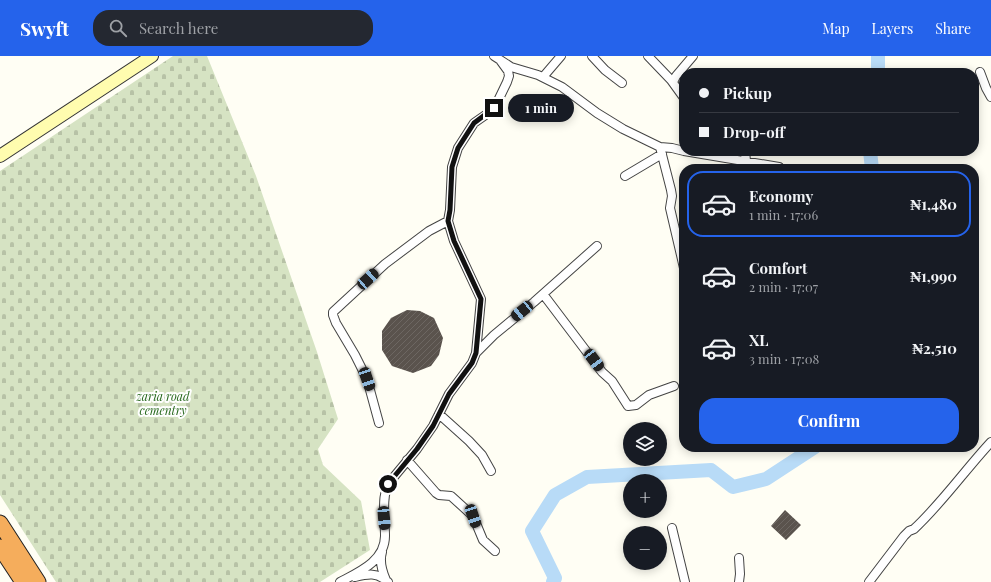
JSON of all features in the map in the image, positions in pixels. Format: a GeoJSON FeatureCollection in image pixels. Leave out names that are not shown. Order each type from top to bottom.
{"type":"FeatureCollection","features":[{"type":"Feature","properties":{"kind":"highway"},"geometry":{"type":"LineString","coordinates":[[0,523],[38,582]]}},
{"type":"Feature","properties":{"kind":"highway"},"geometry":{"type":"LineString","coordinates":[[0,547],[23,582]]}},
{"type":"Feature","properties":{"kind":"street"},"geometry":{"type":"LineString","coordinates":[[0,156],[152,56]]}},
{"type":"Feature","properties":{"kind":"street"},"geometry":{"type":"LineString","coordinates":[[543,78],[561,56]]}},
{"type":"Feature","properties":{"kind":"street"},"geometry":{"type":"LineString","coordinates":[[592,56],[605,70],[622,83]]}},
{"type":"Feature","properties":{"kind":"street"},"geometry":{"type":"LineString","coordinates":[[648,56],[673,82],[679,91]]}},
{"type":"Feature","properties":{"kind":"street"},"geometry":{"type":"LineString","coordinates":[[683,68],[693,56]]}},
{"type":"Feature","properties":{"kind":"street"},"geometry":{"type":"LineString","coordinates":[[497,58],[511,67],[543,78],[562,87],[623,130],[661,151],[671,190],[672,196],[670,208],[679,247]]}},
{"type":"Feature","properties":{"kind":"street"},"geometry":{"type":"LineString","coordinates":[[388,582],[382,570],[381,557],[385,537],[385,490],[429,431],[449,394],[472,363],[476,353],[481,299],[454,241],[448,221],[452,167],[458,148],[474,123],[494,108],[509,76],[508,71],[497,58]]}},
{"type":"Feature","properties":{"kind":"street"},"geometry":{"type":"LineString","coordinates":[[673,82],[679,72]]}},
{"type":"Feature","properties":{"kind":"street"},"geometry":{"type":"LineString","coordinates":[[980,72],[991,97]]}},
{"type":"Feature","properties":{"kind":"street"},"geometry":{"type":"LineString","coordinates":[[625,176],[661,151],[672,148],[679,150]]}},
{"type":"Feature","properties":{"kind":"street"},"geometry":{"type":"LineString","coordinates":[[720,156],[762,164]]}},
{"type":"Feature","properties":{"kind":"street"},"geometry":{"type":"LineString","coordinates":[[746,156],[746,161]]}},
{"type":"Feature","properties":{"kind":"street"},"geometry":{"type":"LineString","coordinates":[[379,423],[367,379],[336,323],[333,312],[385,264],[429,231],[448,221]]}},
{"type":"Feature","properties":{"kind":"street"},"geometry":{"type":"LineString","coordinates":[[476,353],[494,335],[597,246]]}},
{"type":"Feature","properties":{"kind":"street"},"geometry":{"type":"LineString","coordinates":[[543,294],[602,372],[612,381],[628,406],[636,406],[649,395],[674,386]]}},
{"type":"Feature","properties":{"kind":"street"},"geometry":{"type":"LineString","coordinates":[[439,414],[482,455],[491,471]]}},
{"type":"Feature","properties":{"kind":"street"},"geometry":{"type":"LineString","coordinates":[[869,582],[904,536],[914,529],[940,502],[991,442]]}},
{"type":"Feature","properties":{"kind":"street"},"geometry":{"type":"LineString","coordinates":[[407,460],[436,493],[439,495],[451,496],[473,516],[483,540],[495,551]]}},
{"type":"Feature","properties":{"kind":"street"},"geometry":{"type":"LineString","coordinates":[[672,528],[684,582]]}},
{"type":"Feature","properties":{"kind":"street"},"geometry":{"type":"LineString","coordinates":[[343,580],[358,573],[379,557],[384,546]]}},
{"type":"Feature","properties":{"kind":"street"},"geometry":{"type":"LineString","coordinates":[[739,558],[739,582]]}},
{"type":"Feature","properties":{"kind":"street"},"geometry":{"type":"LineString","coordinates":[[343,580],[362,575],[377,575],[388,582]]}},
{"type":"Feature","properties":{"kind":"green space","name":"zaria road cementry"},"geometry":{"type":"Polygon","coordinates":[[[173,56],[207,56],[256,176],[317,352],[338,419],[318,449],[323,465],[361,501],[370,550],[320,582],[56,582],[0,495],[0,171],[173,56]]]}},
{"type":"Feature","properties":{"kind":"building"},"geometry":{"type":"Polygon","coordinates":[[[407,310],[420,311],[434,318],[443,338],[439,355],[431,366],[413,373],[392,366],[382,350],[382,331],[391,318],[407,310]]]}},
{"type":"Feature","properties":{"kind":"building"},"geometry":{"type":"Polygon","coordinates":[[[785,510],[801,525],[786,540],[771,526],[785,510]]]}},
{"type":"Feature","properties":{"kind":"waterway"},"geometry":{"type":"LineString","coordinates":[[878,56],[878,68]]}},
{"type":"Feature","properties":{"kind":"waterway"},"geometry":{"type":"LineString","coordinates":[[871,156],[871,164]]}},
{"type":"Feature","properties":{"kind":"waterway"},"geometry":{"type":"LineString","coordinates":[[553,582],[555,578],[532,531],[555,495],[587,477],[711,470],[733,487],[766,479],[807,452]]}},
{"type":"Feature","properties":{"kind":"route"},"geometry":{"type":"LineString","coordinates":[[388,484],[417,449],[433,426],[449,394],[472,363],[476,353],[481,299],[454,241],[448,221],[452,167],[458,148],[468,130],[474,123],[494,108]]}}]}
